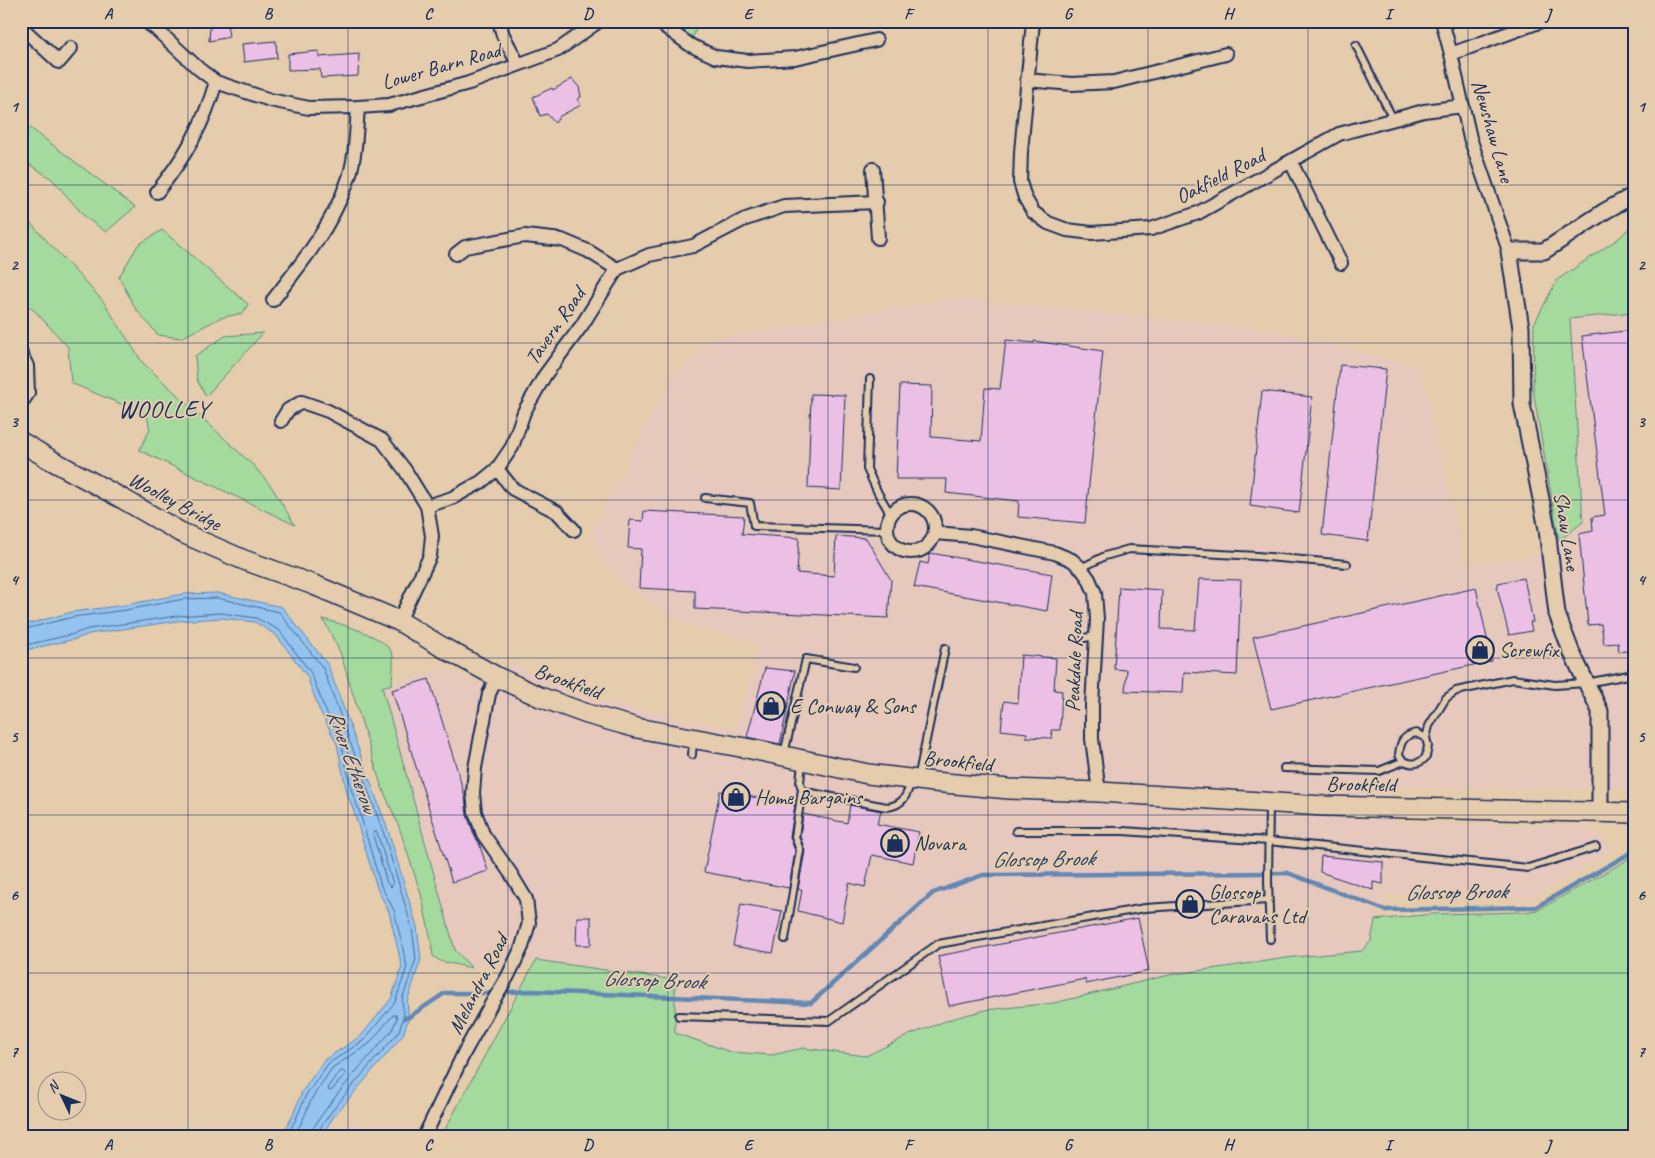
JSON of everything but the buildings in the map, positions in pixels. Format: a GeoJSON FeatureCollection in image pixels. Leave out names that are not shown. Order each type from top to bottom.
{"type":"FeatureCollection","features":[{"type":"Feature","properties":{"kind":"main road","name":"Woolley Bridge"},"geometry":{"type":"LineString","coordinates":[[21,442],[123,498],[180,532],[244,560],[314,585]]}},
{"type":"Feature","properties":{"kind":"main road","name":"Brookfield"},"geometry":{"type":"LineString","coordinates":[[314,585],[399,621],[497,677],[540,698],[692,747],[783,756],[868,774],[1009,789],[1099,792],[1324,806],[1634,813]]}},
{"type":"Feature","properties":{"kind":"street"},"geometry":{"type":"LineString","coordinates":[[26,21],[21,26],[58,62],[71,48]]}},
{"type":"Feature","properties":{"kind":"street","name":"Lower Barn Road"},"geometry":{"type":"LineString","coordinates":[[145,21],[159,25],[199,69],[216,82],[270,100],[309,108],[389,105],[469,83],[558,50],[600,21]]}},
{"type":"Feature","properties":{"kind":"street"},"geometry":{"type":"LineString","coordinates":[[499,21],[503,35],[518,64]]}},
{"type":"Feature","properties":{"kind":"street"},"geometry":{"type":"LineString","coordinates":[[657,21],[690,45],[716,57],[748,61],[795,58],[876,40]]}},
{"type":"Feature","properties":{"kind":"street","name":"Oakfield Road"},"geometry":{"type":"LineString","coordinates":[[1033,21],[1020,182],[1025,198],[1033,212],[1048,223],[1067,230],[1092,233],[1151,229],[1198,213],[1339,134],[1424,111],[1463,106]]}},
{"type":"Feature","properties":{"kind":"street","name":"Newshaw Lane"},"geometry":{"type":"LineString","coordinates":[[1442,21],[1470,138],[1510,251]]}},
{"type":"Feature","properties":{"kind":"street"},"geometry":{"type":"LineString","coordinates":[[1451,54],[1542,21]]}},
{"type":"Feature","properties":{"kind":"street"},"geometry":{"type":"LineString","coordinates":[[1027,80],[1072,84],[1114,82],[1226,54]]}},
{"type":"Feature","properties":{"kind":"street"},"geometry":{"type":"LineString","coordinates":[[157,192],[178,166],[199,129],[208,110],[216,82]]}},
{"type":"Feature","properties":{"kind":"street"},"geometry":{"type":"LineString","coordinates":[[273,300],[297,269],[330,220],[348,182],[355,148],[358,107]]}},
{"type":"Feature","properties":{"kind":"street"},"geometry":{"type":"LineString","coordinates":[[1291,162],[1342,263]]}},
{"type":"Feature","properties":{"kind":"street"},"geometry":{"type":"LineString","coordinates":[[874,169],[878,238]]}},
{"type":"Feature","properties":{"kind":"street"},"geometry":{"type":"LineString","coordinates":[[1510,251],[1544,251],[1605,211],[1634,195]]}},
{"type":"Feature","properties":{"kind":"street"},"geometry":{"type":"LineString","coordinates":[[456,254],[465,246],[525,236],[562,240],[588,251],[617,269],[649,255],[693,246],[743,220],[784,206],[877,202]]}},
{"type":"Feature","properties":{"kind":"street","name":"Shaw Lane"},"geometry":{"type":"LineString","coordinates":[[1510,251],[1521,328],[1522,404],[1547,529],[1557,614],[1571,651],[1600,711],[1600,812]]}},
{"type":"Feature","properties":{"kind":"street","name":"Tavern Road"},"geometry":{"type":"LineString","coordinates":[[427,506],[452,498],[481,482],[497,469],[512,447],[524,412],[545,375],[582,325],[617,269]]}},
{"type":"Feature","properties":{"kind":"street"},"geometry":{"type":"LineString","coordinates":[[21,354],[27,366],[28,393],[21,404]]}},
{"type":"Feature","properties":{"kind":"street"},"geometry":{"type":"LineString","coordinates":[[281,421],[288,410],[302,402],[328,410],[382,440],[405,470],[427,506],[432,536],[430,556],[399,621]]}},
{"type":"Feature","properties":{"kind":"street"},"geometry":{"type":"LineString","coordinates":[[497,469],[513,489],[557,512],[574,530]]}},
{"type":"Feature","properties":{"kind":"street"},"geometry":{"type":"LineString","coordinates":[[918,505],[931,514],[935,522],[935,533],[929,544],[915,552],[899,549],[890,540],[887,530],[891,515],[902,506],[918,505]]}},
{"type":"Feature","properties":{"kind":"street","name":"Peakdale Road"},"geometry":{"type":"LineString","coordinates":[[935,533],[971,536],[1055,553],[1072,560],[1089,579],[1095,593],[1097,619],[1090,637],[1092,738],[1099,792]]}},
{"type":"Feature","properties":{"kind":"street","name":"Melandra Road"},"geometry":{"type":"LineString","coordinates":[[424,1137],[466,1050],[508,976],[522,947],[529,923],[526,899],[511,874],[482,834],[475,812],[473,793],[475,768],[489,694],[497,677]]}},
{"type":"Feature","properties":{"kind":"lane"},"geometry":{"type":"LineString","coordinates":[[1356,45],[1393,119]]}},
{"type":"Feature","properties":{"kind":"lane"},"geometry":{"type":"LineString","coordinates":[[870,379],[867,469],[891,515]]}},
{"type":"Feature","properties":{"kind":"lane"},"geometry":{"type":"LineString","coordinates":[[705,498],[750,503],[754,526],[887,530]]}},
{"type":"Feature","properties":{"kind":"lane"},"geometry":{"type":"LineString","coordinates":[[1081,568],[1105,556],[1129,550],[1257,556],[1347,564]]}},
{"type":"Feature","properties":{"kind":"lane"},"geometry":{"type":"LineString","coordinates":[[802,789],[806,792],[887,807],[895,806],[907,796],[915,780],[945,648]]}},
{"type":"Feature","properties":{"kind":"lane"},"geometry":{"type":"LineString","coordinates":[[783,756],[802,659],[854,667]]}},
{"type":"Feature","properties":{"kind":"lane"},"geometry":{"type":"LineString","coordinates":[[1426,738],[1416,733],[1404,738],[1400,743],[1399,755],[1404,761],[1412,764],[1418,763],[1426,757],[1428,746],[1426,738],[1429,726],[1446,698],[1456,691],[1514,680],[1555,685],[1586,683],[1634,674]]}},
{"type":"Feature","properties":{"kind":"lane"},"geometry":{"type":"LineString","coordinates":[[785,939],[800,850],[795,837],[802,789],[800,783],[802,761]]}},
{"type":"Feature","properties":{"kind":"lane"},"geometry":{"type":"LineString","coordinates":[[1284,768],[1379,772],[1404,761]]}},
{"type":"Feature","properties":{"kind":"lane"},"geometry":{"type":"LineString","coordinates":[[1270,802],[1268,841],[1270,939]]}},
{"type":"Feature","properties":{"kind":"lane"},"geometry":{"type":"LineString","coordinates":[[1016,831],[1123,831],[1268,841],[1528,868],[1596,847]]}},
{"type":"Feature","properties":{"kind":"lane"},"geometry":{"type":"LineString","coordinates":[[679,1016],[829,1022],[938,944],[1145,908],[1268,900]]}},
{"type":"Feature","properties":{"kind":"shaded area"},"geometry":{"type":"Polygon","coordinates":[[[956,298],[1276,331],[1421,367],[1465,566],[1540,555],[1583,522],[1570,319],[1634,312],[1634,788],[1394,787],[1395,824],[1584,826],[1614,849],[1532,898],[1390,895],[1375,920],[1371,941],[1362,951],[1294,957],[1234,966],[1054,1003],[985,1010],[951,1019],[909,1035],[866,1056],[803,1048],[772,1055],[731,1052],[675,1033],[675,980],[536,960],[472,968],[455,950],[382,687],[445,668],[481,684],[512,663],[589,698],[735,730],[760,644],[682,623],[624,585],[606,564],[591,534],[669,382],[710,340],[956,298]]]}},
{"type":"Feature","properties":{"kind":"shaded area"},"geometry":{"type":"Polygon","coordinates":[[[351,1119],[379,1137],[337,1137],[351,1119]]]}},
{"type":"Feature","properties":{"kind":"green space"},"geometry":{"type":"Polygon","coordinates":[[[677,21],[699,21],[690,45],[672,32],[677,21]]]}},
{"type":"Feature","properties":{"kind":"green space"},"geometry":{"type":"Polygon","coordinates":[[[21,121],[135,207],[106,232],[85,217],[52,179],[21,159],[21,121]]]}},
{"type":"Feature","properties":{"kind":"green space"},"geometry":{"type":"Polygon","coordinates":[[[21,213],[103,301],[142,362],[254,466],[271,486],[295,525],[139,450],[150,430],[147,415],[71,383],[68,347],[34,310],[21,302],[21,213]]]}},
{"type":"Feature","properties":{"kind":"green space"},"geometry":{"type":"Polygon","coordinates":[[[1634,223],[1634,312],[1570,319],[1583,522],[1559,541],[1533,390],[1534,324],[1557,280],[1619,238],[1634,223]]]}},
{"type":"Feature","properties":{"kind":"green space"},"geometry":{"type":"Polygon","coordinates":[[[162,230],[248,304],[243,313],[220,318],[181,338],[158,335],[135,308],[119,277],[138,245],[162,230]]]}},
{"type":"Feature","properties":{"kind":"green space"},"geometry":{"type":"Polygon","coordinates":[[[263,333],[206,396],[197,380],[195,356],[225,336],[263,333]]]}},
{"type":"Feature","properties":{"kind":"green space"},"geometry":{"type":"Polygon","coordinates":[[[323,619],[374,637],[390,649],[393,656],[392,684],[382,687],[455,950],[472,968],[440,961],[433,956],[421,894],[399,827],[381,785],[340,652],[323,619]]]}},
{"type":"Feature","properties":{"kind":"green space"},"geometry":{"type":"Polygon","coordinates":[[[1633,855],[1634,1137],[441,1137],[536,960],[675,980],[675,1033],[731,1052],[772,1055],[803,1048],[866,1056],[909,1035],[951,1019],[985,1010],[1054,1003],[1169,975],[1294,957],[1362,951],[1371,941],[1375,920],[1433,914],[1525,912],[1538,910],[1633,855]]]}},
{"type":"Feature","properties":{"kind":"water","name":"River Etherow"},"geometry":{"type":"Polygon","coordinates":[[[217,593],[282,607],[328,665],[389,833],[417,927],[421,959],[407,1002],[409,1017],[403,1035],[335,1115],[320,1137],[281,1137],[292,1117],[302,1092],[324,1060],[361,1036],[391,999],[402,967],[389,912],[377,888],[347,793],[337,744],[319,709],[307,676],[276,635],[255,622],[221,618],[177,621],[89,634],[76,639],[21,651],[21,626],[72,612],[125,605],[183,594],[217,593]]]}},
{"type":"Feature","properties":{"kind":"waterway","name":"Glossop Brook"},"geometry":{"type":"LineString","coordinates":[[404,1018],[409,1017],[445,993],[533,991],[811,1003],[933,893],[983,875],[1288,873],[1385,910],[1536,907],[1634,851]]}},
{"type":"Feature","properties":{"kind":"place","name":"Screwfix"},"geometry":{"type":"Point","coordinates":[1480,650]}},
{"type":"Feature","properties":{"kind":"place","name":"E Conway & Sons"},"geometry":{"type":"Point","coordinates":[771,706]}},
{"type":"Feature","properties":{"kind":"place","name":"Home Bargains"},"geometry":{"type":"Point","coordinates":[736,797]}},
{"type":"Feature","properties":{"kind":"place","name":"Novara"},"geometry":{"type":"Point","coordinates":[895,843]}},
{"type":"Feature","properties":{"kind":"place","name":"Glossop Caravans Ltd"},"geometry":{"type":"Point","coordinates":[1190,904]}},
{"type":"Feature","properties":{"kind":"district","name":"WOOLLEY"},"geometry":{"type":"Point","coordinates":[164,409]}}]}
